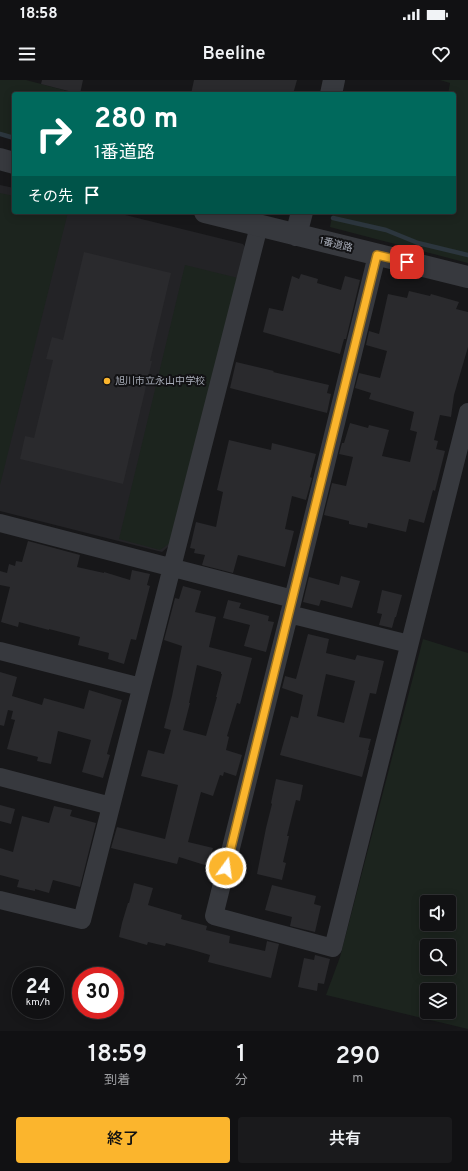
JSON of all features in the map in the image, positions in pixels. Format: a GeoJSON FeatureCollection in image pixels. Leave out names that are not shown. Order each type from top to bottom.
{"type":"FeatureCollection","features":[{"type":"Feature","properties":{"kind":"street"},"geometry":{"type":"LineString","coordinates":[[331,92],[334,80]]}},
{"type":"Feature","properties":{"kind":"street"},"geometry":{"type":"LineString","coordinates":[[0,159],[12,162]]}},
{"type":"Feature","properties":{"kind":"street","name":"1番道路"},"geometry":{"type":"LineString","coordinates":[[213,214],[468,277]]}},
{"type":"Feature","properties":{"kind":"street"},"geometry":{"type":"LineString","coordinates":[[296,235],[301,214]]}},
{"type":"Feature","properties":{"kind":"street"},"geometry":{"type":"LineString","coordinates":[[0,900],[82,920],[140,687],[259,226]]}},
{"type":"Feature","properties":{"kind":"street"},"geometry":{"type":"LineString","coordinates":[[377,255],[214,916],[334,948],[409,644],[468,416]]}},
{"type":"Feature","properties":{"kind":"street"},"geometry":{"type":"LineString","coordinates":[[0,523],[172,567],[409,644]]}},
{"type":"Feature","properties":{"kind":"street"},"geometry":{"type":"LineString","coordinates":[[0,650],[140,687]]}},
{"type":"Feature","properties":{"kind":"street"},"geometry":{"type":"LineString","coordinates":[[0,777],[111,806]]}},
{"type":"Feature","properties":{"kind":"shaded area"},"geometry":{"type":"Polygon","coordinates":[[[0,80],[26,80],[71,92],[12,92],[12,137],[0,134],[0,80]]]}},
{"type":"Feature","properties":{"kind":"shaded area"},"geometry":{"type":"Polygon","coordinates":[[[440,80],[468,80],[468,263],[330,227],[333,214],[456,214],[456,92],[448,92],[450,83],[440,80]]]}},
{"type":"Feature","properties":{"kind":"shaded area","name":"旭川市立永山中学校"},"geometry":{"type":"Polygon","coordinates":[[[0,185],[12,188],[12,214],[121,214],[243,244],[247,250],[171,544],[162,552],[0,511],[0,185]]]}},
{"type":"Feature","properties":{"kind":"shaded area"},"geometry":{"type":"Polygon","coordinates":[[[0,193],[12,196],[12,214],[68,214],[0,485],[0,193]]]}},
{"type":"Feature","properties":{"kind":"shaded area"},"geometry":{"type":"Polygon","coordinates":[[[185,265],[238,278],[170,543],[160,550],[119,539],[185,265]]]}},
{"type":"Feature","properties":{"kind":"shaded area"},"geometry":{"type":"Polygon","coordinates":[[[423,639],[468,653],[468,1029],[426,1019],[456,1019],[456,983],[420,983],[420,1018],[326,995],[340,957],[423,639]]]}},
{"type":"Feature","properties":{"kind":"building"},"geometry":{"type":"Polygon","coordinates":[[[42,80],[83,80],[80,92],[72,92],[41,84],[42,80]]]}},
{"type":"Feature","properties":{"kind":"building"},"geometry":{"type":"Polygon","coordinates":[[[194,80],[297,80],[294,92],[191,92],[194,80]]]}},
{"type":"Feature","properties":{"kind":"building"},"geometry":{"type":"Polygon","coordinates":[[[84,252],[171,273],[123,484],[20,459],[25,436],[34,438],[53,360],[46,359],[52,337],[63,340],[84,252]]]}},
{"type":"Feature","properties":{"kind":"building"},"geometry":{"type":"Polygon","coordinates":[[[301,274],[318,279],[317,283],[341,290],[345,276],[360,280],[346,339],[344,339],[340,354],[263,332],[269,308],[283,311],[292,276],[299,279],[301,274]]]}},
{"type":"Feature","properties":{"kind":"building"},"geometry":{"type":"Polygon","coordinates":[[[409,291],[430,296],[431,294],[459,302],[456,309],[468,312],[468,347],[454,395],[451,417],[440,415],[434,440],[438,441],[436,449],[445,451],[435,491],[433,490],[424,523],[409,519],[406,532],[368,523],[367,528],[349,524],[349,521],[324,515],[332,483],[346,486],[353,457],[339,454],[350,423],[368,428],[369,425],[389,430],[382,456],[410,462],[417,432],[410,430],[414,412],[369,399],[371,393],[355,388],[359,373],[380,378],[387,351],[366,345],[369,331],[379,334],[388,294],[407,298],[409,291]]]}},
{"type":"Feature","properties":{"kind":"building"},"geometry":{"type":"Polygon","coordinates":[[[236,362],[329,385],[327,393],[331,394],[327,413],[230,388],[236,362]]]}},
{"type":"Feature","properties":{"kind":"building"},"geometry":{"type":"Polygon","coordinates":[[[229,440],[271,450],[272,443],[316,454],[306,500],[292,496],[285,529],[294,531],[285,567],[238,555],[233,573],[202,565],[205,555],[194,553],[195,549],[190,548],[196,522],[216,527],[223,492],[217,490],[229,440]]]}},
{"type":"Feature","properties":{"kind":"building"},"geometry":{"type":"Polygon","coordinates":[[[28,541],[80,555],[77,567],[104,572],[130,580],[132,570],[150,574],[147,585],[150,586],[136,640],[131,639],[124,664],[108,659],[109,653],[78,645],[80,637],[19,622],[18,627],[1,622],[10,587],[0,585],[0,571],[7,573],[9,564],[15,566],[16,561],[22,562],[28,541]]]}},
{"type":"Feature","properties":{"kind":"building"},"geometry":{"type":"Polygon","coordinates":[[[341,576],[360,581],[352,608],[321,600],[319,606],[303,602],[309,577],[339,585],[341,576]]]}},
{"type":"Feature","properties":{"kind":"building"},"geometry":{"type":"Polygon","coordinates":[[[183,586],[201,591],[195,612],[216,617],[209,647],[252,658],[240,704],[237,703],[227,736],[229,737],[226,750],[242,755],[236,776],[224,772],[223,776],[220,775],[213,796],[201,792],[188,842],[213,848],[208,866],[179,857],[177,864],[111,848],[117,827],[165,839],[178,785],[141,776],[148,750],[164,754],[171,730],[164,728],[182,646],[164,640],[175,598],[179,599],[183,586]],[[197,665],[183,730],[206,736],[217,697],[222,674],[221,672],[197,665]]]}},
{"type":"Feature","properties":{"kind":"building"},"geometry":{"type":"Polygon","coordinates":[[[382,590],[402,595],[392,628],[379,625],[382,614],[377,613],[382,590]]]}},
{"type":"Feature","properties":{"kind":"building"},"geometry":{"type":"Polygon","coordinates":[[[228,600],[241,603],[239,608],[269,616],[268,621],[274,622],[266,652],[244,646],[250,625],[223,618],[228,600]]]}},
{"type":"Feature","properties":{"kind":"building"},"geometry":{"type":"Polygon","coordinates":[[[308,634],[329,639],[326,653],[355,660],[357,655],[384,661],[376,694],[370,693],[359,737],[371,739],[362,777],[280,755],[291,716],[298,718],[303,695],[282,688],[285,676],[296,679],[308,634]],[[326,674],[317,716],[344,723],[355,681],[326,674]]]}},
{"type":"Feature","properties":{"kind":"building"},"geometry":{"type":"Polygon","coordinates":[[[0,672],[17,677],[12,696],[42,705],[44,698],[84,709],[89,690],[122,700],[107,754],[110,755],[103,778],[82,772],[91,740],[58,731],[51,764],[37,761],[38,757],[7,749],[15,720],[11,719],[13,711],[8,710],[4,726],[0,725],[0,672]]]}},
{"type":"Feature","properties":{"kind":"building"},"geometry":{"type":"Polygon","coordinates":[[[276,779],[303,785],[300,801],[296,800],[287,836],[289,836],[283,862],[286,863],[282,880],[257,874],[276,779]]]}},
{"type":"Feature","properties":{"kind":"building"},"geometry":{"type":"Polygon","coordinates":[[[0,805],[15,809],[11,824],[0,821],[0,805]]]}},
{"type":"Feature","properties":{"kind":"building"},"geometry":{"type":"Polygon","coordinates":[[[54,806],[72,810],[70,816],[96,823],[80,887],[53,880],[49,893],[35,889],[35,891],[17,887],[19,880],[0,875],[0,848],[13,852],[22,816],[49,823],[54,806]]]}},
{"type":"Feature","properties":{"kind":"building"},"geometry":{"type":"Polygon","coordinates":[[[134,883],[153,888],[148,905],[182,915],[181,919],[207,926],[206,930],[230,936],[229,943],[265,951],[267,941],[279,944],[271,978],[208,962],[210,955],[193,950],[166,943],[165,946],[148,942],[147,945],[119,937],[134,883]]]}},
{"type":"Feature","properties":{"kind":"building"},"geometry":{"type":"Polygon","coordinates":[[[272,885],[316,896],[314,904],[321,906],[315,932],[290,926],[292,917],[265,910],[272,885]]]}},
{"type":"Feature","properties":{"kind":"building"},"geometry":{"type":"Polygon","coordinates":[[[315,955],[330,959],[324,984],[318,983],[317,991],[298,987],[304,958],[314,960],[315,955]]]}},
{"type":"Feature","properties":{"kind":"waterway"},"geometry":{"type":"LineString","coordinates":[[0,134],[12,137]]}},
{"type":"Feature","properties":{"kind":"waterway"},"geometry":{"type":"LineString","coordinates":[[333,218],[386,230],[418,243],[468,255]]}},
{"type":"Feature","properties":{"kind":"place","name":"旭川市立永山中学校"},"geometry":{"type":"Point","coordinates":[107,381]}},
{"type":"Feature","properties":{"kind":"route"},"geometry":{"type":"LineString","coordinates":[[226,868],[377,255],[407,262]]}}]}
